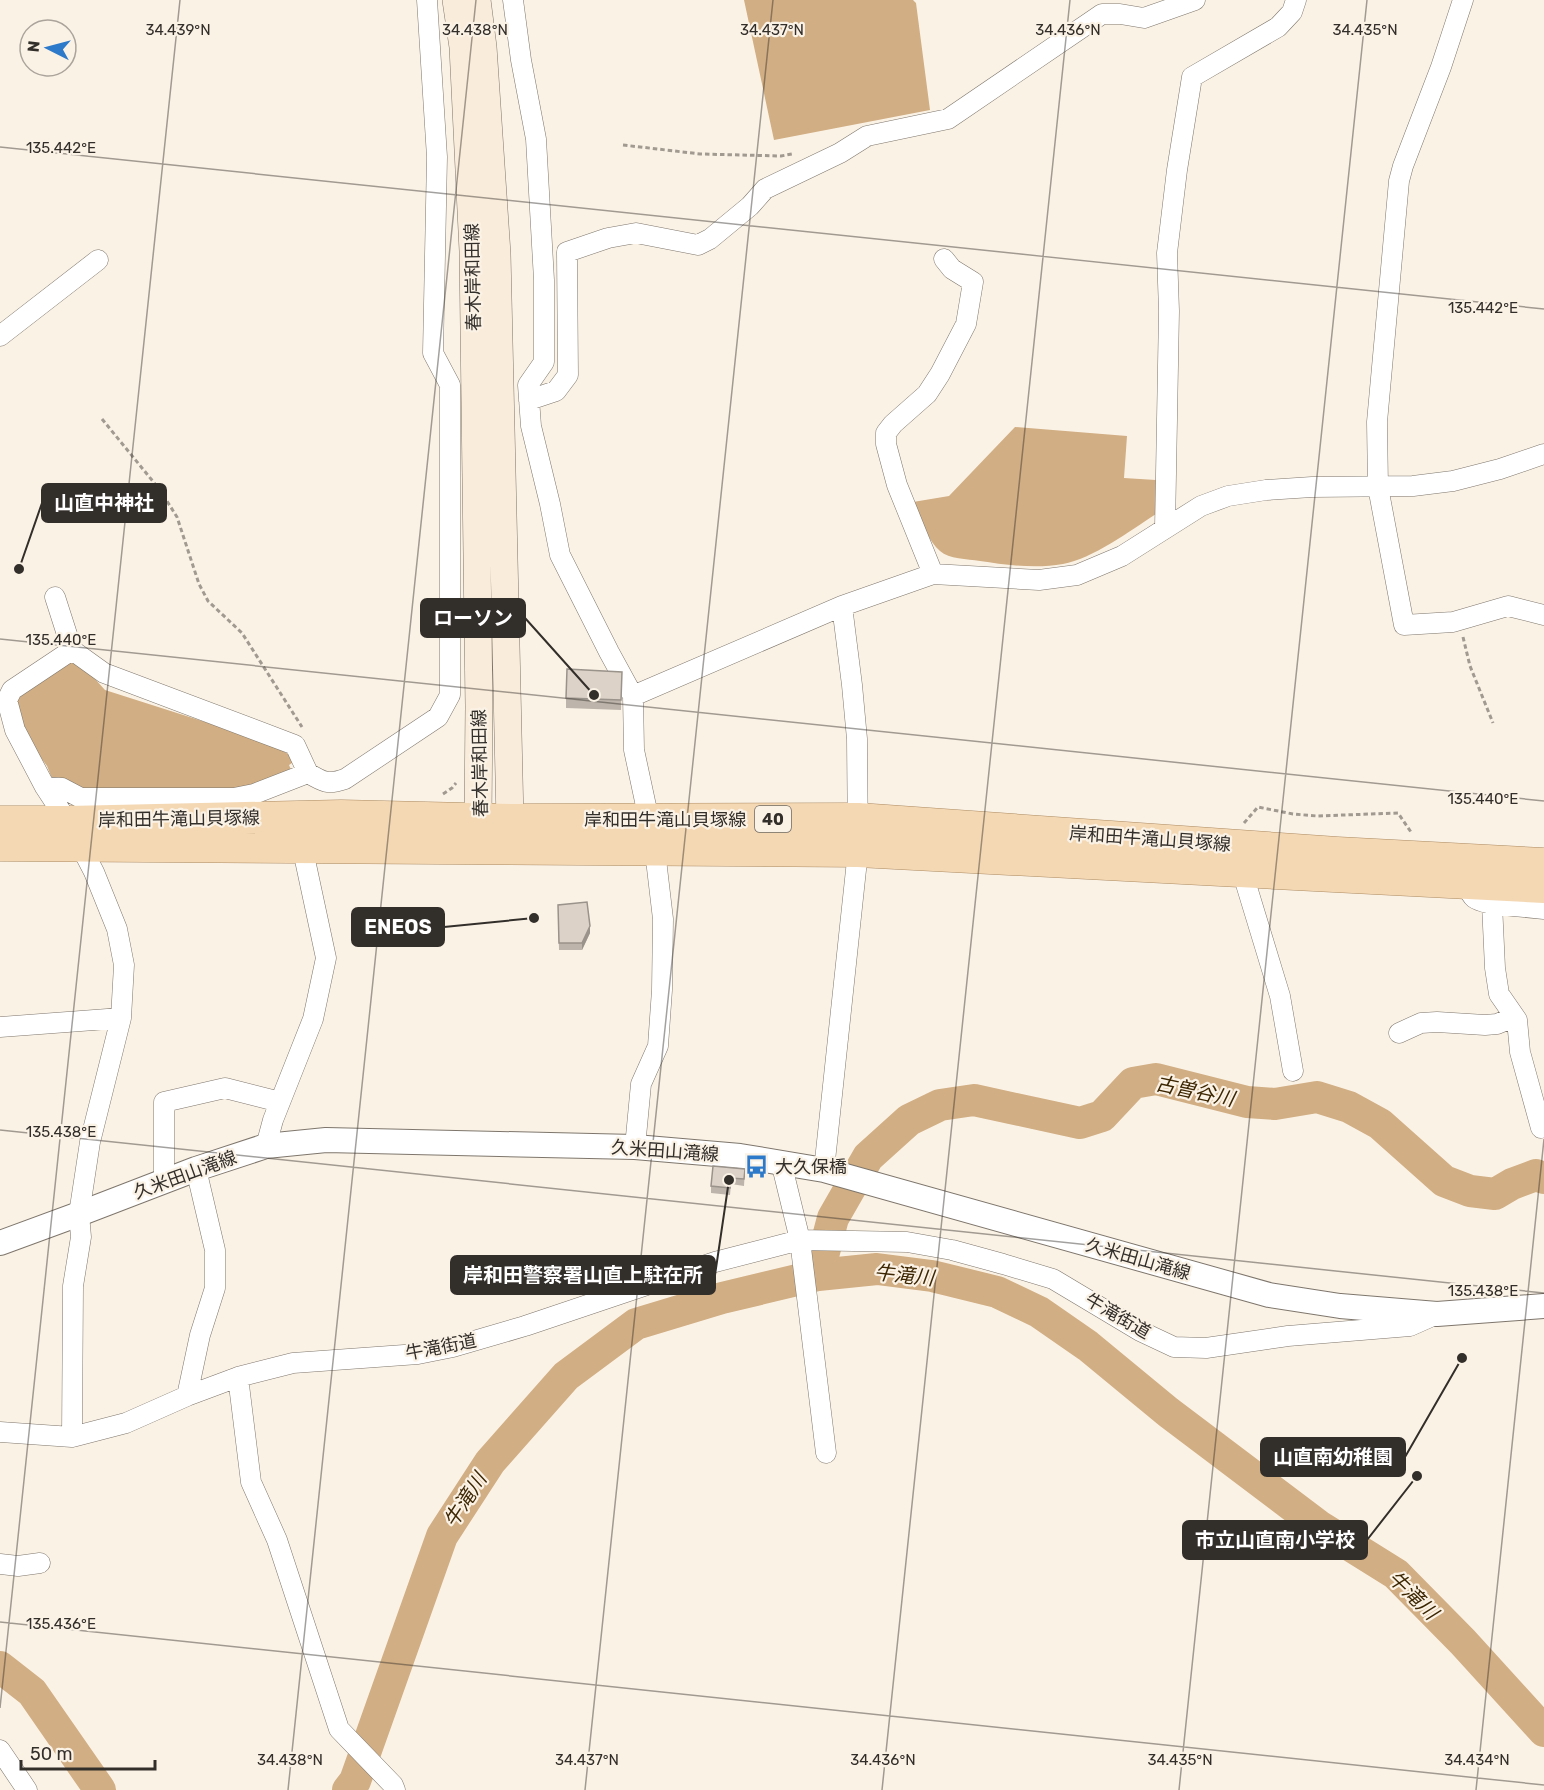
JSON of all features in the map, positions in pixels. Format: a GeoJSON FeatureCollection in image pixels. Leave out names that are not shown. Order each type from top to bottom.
{"type":"FeatureCollection","features":[{"type":"Feature","properties":{"kind":"main road","name":"春木岸和田線"},"geometry":{"type":"LineString","coordinates":[[456,0],[463,47],[473,251],[479,706],[478,819],[493,849]]}},
{"type":"Feature","properties":{"kind":"main road","name":"春木岸和田線"},"geometry":{"type":"LineString","coordinates":[[477,0],[483,47],[497,254],[510,820],[493,849]]}},
{"type":"Feature","properties":{"kind":"main road","name":"岸和田牛滝山貝塚線"},"geometry":{"type":"LineString","coordinates":[[0,845],[74,833],[341,816],[510,820],[858,819],[1225,845],[1544,864]]}},
{"type":"Feature","properties":{"kind":"main road","name":"岸和田牛滝山貝塚線"},"geometry":{"type":"LineString","coordinates":[[0,822],[74,833],[302,846],[858,851],[1544,888]]}},
{"type":"Feature","properties":{"kind":"street"},"geometry":{"type":"LineString","coordinates":[[55,597],[72,650],[104,673],[295,745],[308,773],[324,782],[345,779],[438,717],[450,695],[450,385],[433,353],[437,157],[427,0]]}},
{"type":"Feature","properties":{"kind":"street"},"geometry":{"type":"LineString","coordinates":[[513,0],[521,60],[536,140],[544,280],[544,362],[528,385],[531,426],[560,555],[633,696],[634,750],[649,820]]}},
{"type":"Feature","properties":{"kind":"street"},"geometry":{"type":"LineString","coordinates":[[529,400],[556,391],[568,375],[567,252],[608,238],[636,233],[698,245],[710,239],[750,206],[765,189],[840,153],[867,136],[948,119],[1102,14],[1144,18],[1195,0]]}},
{"type":"Feature","properties":{"kind":"street"},"geometry":{"type":"LineString","coordinates":[[1165,528],[1169,311],[1167,253],[1192,77],[1278,27],[1292,12],[1296,0]]}},
{"type":"Feature","properties":{"kind":"street"},"geometry":{"type":"LineString","coordinates":[[1463,0],[1441,67],[1402,166],[1399,180],[1377,422],[1378,487],[1404,626],[1454,622],[1508,606],[1544,615]]}},
{"type":"Feature","properties":{"kind":"street"},"geometry":{"type":"LineString","coordinates":[[933,574],[897,485],[886,444],[886,433],[927,394],[966,324],[973,282],[952,269],[944,259]]}},
{"type":"Feature","properties":{"kind":"street"},"geometry":{"type":"LineString","coordinates":[[0,336],[98,261]]}},
{"type":"Feature","properties":{"kind":"street"},"geometry":{"type":"LineString","coordinates":[[633,696],[842,606],[933,574],[1039,580],[1077,575],[1122,556],[1201,507],[1228,496],[1289,488],[1413,486],[1452,481],[1500,469],[1544,454]]}},
{"type":"Feature","properties":{"kind":"street"},"geometry":{"type":"LineString","coordinates":[[832,1173],[858,851],[857,739],[842,606]]}},
{"type":"Feature","properties":{"kind":"street"},"geometry":{"type":"LineString","coordinates":[[72,650],[12,690],[4,701],[15,730],[94,872],[117,929],[124,965],[121,1018],[90,1142],[80,1215],[81,1237],[73,1286],[72,1437]]}},
{"type":"Feature","properties":{"kind":"street"},"geometry":{"type":"LineString","coordinates":[[45,787],[62,788],[81,798],[234,798],[254,794],[308,773]]}},
{"type":"Feature","properties":{"kind":"street"},"geometry":{"type":"LineString","coordinates":[[335,782],[341,816]]}},
{"type":"Feature","properties":{"kind":"street"},"geometry":{"type":"LineString","coordinates":[[266,1146],[273,1120],[313,1019],[326,958],[302,846]]}},
{"type":"Feature","properties":{"kind":"street"},"geometry":{"type":"LineString","coordinates":[[635,1147],[641,1084],[658,1046],[662,990],[663,919],[655,850]]}},
{"type":"Feature","properties":{"kind":"street"},"geometry":{"type":"LineString","coordinates":[[1242,871],[1280,996],[1293,1071]]}},
{"type":"Feature","properties":{"kind":"street"},"geometry":{"type":"LineString","coordinates":[[1466,883],[1474,899],[1492,904],[1544,909]]}},
{"type":"Feature","properties":{"kind":"street"},"geometry":{"type":"LineString","coordinates":[[1492,904],[1495,968],[1499,994],[1517,1020],[1521,1052],[1541,1128]]}},
{"type":"Feature","properties":{"kind":"street"},"geometry":{"type":"LineString","coordinates":[[1399,1033],[1421,1023],[1485,1025],[1497,1024],[1514,1017]]}},
{"type":"Feature","properties":{"kind":"street"},"geometry":{"type":"LineString","coordinates":[[0,1027],[121,1018]]}},
{"type":"Feature","properties":{"kind":"street"},"geometry":{"type":"LineString","coordinates":[[164,1182],[164,1102],[225,1088],[280,1102]]}},
{"type":"Feature","properties":{"kind":"street","name":"久米田山滝線"},"geometry":{"type":"LineString","coordinates":[[0,1243],[80,1215],[196,1169],[266,1146],[326,1140],[635,1147],[740,1156],[832,1173],[1269,1295],[1340,1306],[1437,1314],[1544,1306]]}},
{"type":"Feature","properties":{"kind":"street"},"geometry":{"type":"LineString","coordinates":[[781,1162],[801,1244],[826,1453]]}},
{"type":"Feature","properties":{"kind":"street"},"geometry":{"type":"LineString","coordinates":[[188,1396],[200,1335],[215,1288],[215,1250],[196,1169]]}},
{"type":"Feature","properties":{"kind":"street","name":"牛滝街道"},"geometry":{"type":"LineString","coordinates":[[0,1432],[72,1437],[126,1423],[238,1377],[293,1363],[418,1354],[453,1347],[525,1326],[715,1262],[801,1244],[829,1241],[907,1242],[952,1250],[1053,1279],[1140,1331],[1174,1347],[1206,1348],[1288,1336],[1410,1326],[1437,1314]]}},
{"type":"Feature","properties":{"kind":"street"},"geometry":{"type":"LineString","coordinates":[[1335,1332],[1340,1319],[1340,1306]]}},
{"type":"Feature","properties":{"kind":"street"},"geometry":{"type":"LineString","coordinates":[[238,1377],[250,1482],[277,1540],[339,1729],[394,1788]]}},
{"type":"Feature","properties":{"kind":"street"},"geometry":{"type":"LineString","coordinates":[[0,1564],[18,1566],[40,1563]]}},
{"type":"Feature","properties":{"kind":"street"},"geometry":{"type":"LineString","coordinates":[[0,1750],[27,1790]]}},
{"type":"Feature","properties":{"kind":"path"},"geometry":{"type":"LineString","coordinates":[[622,145],[700,154],[780,156],[802,151]]}},
{"type":"Feature","properties":{"kind":"path"},"geometry":{"type":"LineString","coordinates":[[102,419],[160,490],[177,517],[208,601],[242,633],[304,731]]}},
{"type":"Feature","properties":{"kind":"path"},"geometry":{"type":"LineString","coordinates":[[1458,620],[1470,666],[1493,723]]}},
{"type":"Feature","properties":{"kind":"path"},"geometry":{"type":"LineString","coordinates":[[1225,845],[1258,807],[1317,816],[1398,813],[1428,858]]}},
{"type":"Feature","properties":{"kind":"shaded area"},"geometry":{"type":"Polygon","coordinates":[[[744,0],[913,0],[916,3],[930,110],[774,140],[744,0]]]}},
{"type":"Feature","properties":{"kind":"shaded area"},"geometry":{"type":"Polygon","coordinates":[[[1015,427],[1127,436],[1124,478],[1156,480],[1156,514],[1098,550],[1063,564],[1011,565],[944,554],[928,535],[913,502],[949,496],[1015,427]]]}},
{"type":"Feature","properties":{"kind":"shaded area"},"geometry":{"type":"Polygon","coordinates":[[[75,657],[105,690],[268,742],[293,757],[295,761],[289,765],[292,772],[245,789],[88,792],[53,781],[47,766],[24,735],[15,702],[24,686],[75,657]]]}},
{"type":"Feature","properties":{"kind":"building"},"geometry":{"type":"Polygon","coordinates":[[[567,669],[622,672],[621,700],[566,698],[567,669]]]}},
{"type":"Feature","properties":{"kind":"building"},"geometry":{"type":"Polygon","coordinates":[[[587,902],[590,926],[582,943],[559,943],[558,905],[587,902]]]}},
{"type":"Feature","properties":{"kind":"building"},"geometry":{"type":"Polygon","coordinates":[[[713,1166],[745,1169],[744,1179],[731,1178],[730,1188],[711,1186],[713,1166]]]}},
{"type":"Feature","properties":{"kind":"waterway","name":"古曽谷川"},"geometry":{"type":"LineString","coordinates":[[818,1275],[833,1218],[868,1157],[909,1120],[940,1105],[974,1100],[1080,1123],[1102,1116],[1133,1083],[1156,1079],[1247,1102],[1275,1104],[1317,1097],[1349,1107],[1380,1124],[1444,1181],[1470,1191],[1495,1194],[1512,1184],[1536,1175],[1544,1178]]}},
{"type":"Feature","properties":{"kind":"waterway","name":"牛滝川"},"geometry":{"type":"LineString","coordinates":[[348,1790],[355,1781],[442,1536],[490,1462],[566,1376],[636,1324],[722,1298],[818,1275],[877,1269],[932,1276],[997,1292],[1039,1312],[1088,1346],[1168,1412],[1319,1526],[1396,1574],[1463,1642],[1544,1731]]}},
{"type":"Feature","properties":{"kind":"waterway","name":"牛滝川"},"geometry":{"type":"LineString","coordinates":[[0,1667],[32,1692],[100,1790]]}},
{"type":"Feature","properties":{"kind":"place","name":"山直中神社"},"geometry":{"type":"Point","coordinates":[19,569]}},
{"type":"Feature","properties":{"kind":"place","name":"ローソン"},"geometry":{"type":"Point","coordinates":[594,695]}},
{"type":"Feature","properties":{"kind":"place","name":"ENEOS"},"geometry":{"type":"Point","coordinates":[534,918]}},
{"type":"Feature","properties":{"kind":"place","name":"大久保橋"},"geometry":{"type":"Point","coordinates":[757,1167]}},
{"type":"Feature","properties":{"kind":"place","name":"岸和田警察署山直上駐在所"},"geometry":{"type":"Point","coordinates":[729,1180]}},
{"type":"Feature","properties":{"kind":"place","name":"山直南幼稚園"},"geometry":{"type":"Point","coordinates":[1462,1358]}},
{"type":"Feature","properties":{"kind":"place","name":"市立山直南小学校"},"geometry":{"type":"Point","coordinates":[1417,1476]}}]}
